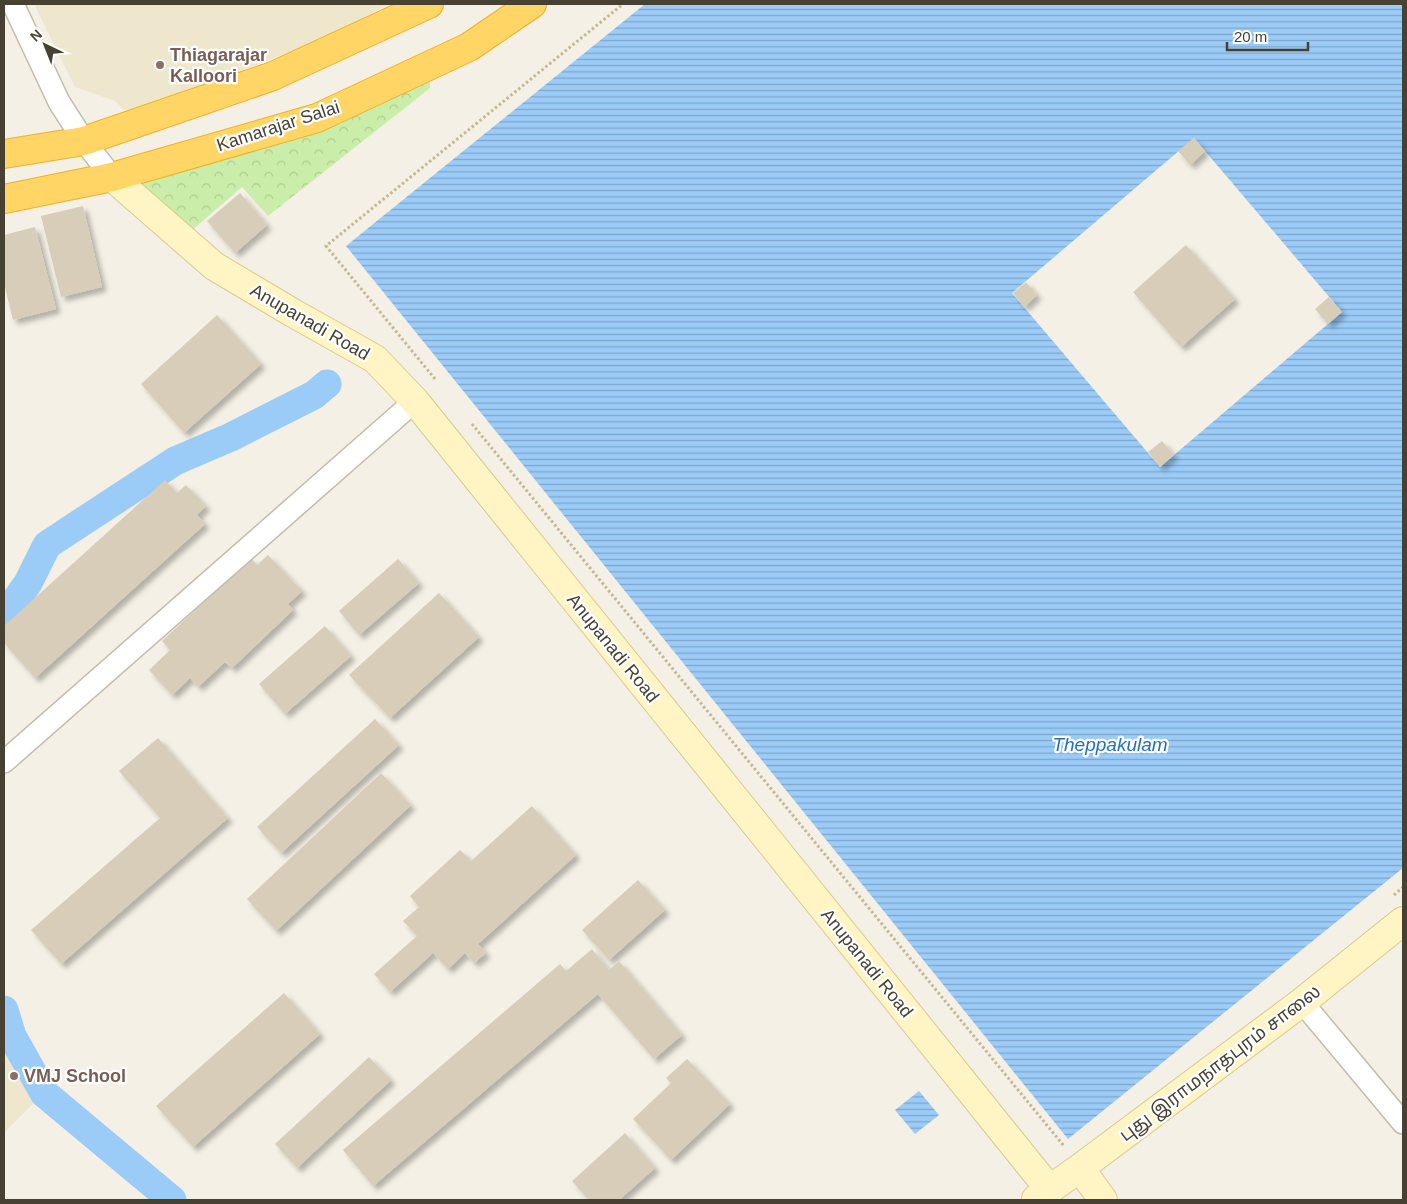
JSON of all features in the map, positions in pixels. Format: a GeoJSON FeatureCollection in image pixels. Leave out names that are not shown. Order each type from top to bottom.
{"type":"FeatureCollection","features":[{"type":"Feature","properties":{"kind":"highway"},"geometry":{"type":"LineString","coordinates":[[4,154],[84,141],[273,76],[429,4]]}},
{"type":"Feature","properties":{"kind":"highway","name":"Kamarajar Salai"},"geometry":{"type":"LineString","coordinates":[[4,199],[112,177],[317,118],[469,47],[532,4]]}},
{"type":"Feature","properties":{"kind":"street"},"geometry":{"type":"LineString","coordinates":[[13,4],[59,102],[84,141],[112,177]]}},
{"type":"Feature","properties":{"kind":"street","name":"Anupanadi Road"},"geometry":{"type":"LineString","coordinates":[[112,177],[214,266],[376,359],[415,401],[1042,1195]]}},
{"type":"Feature","properties":{"kind":"street"},"geometry":{"type":"LineString","coordinates":[[4,762],[415,401]]}},
{"type":"Feature","properties":{"kind":"street","name":"புது இராமநாதபுரம் சாலை"},"geometry":{"type":"LineString","coordinates":[[1042,1195],[1073,1158],[1302,1002],[1396,910]]}},
{"type":"Feature","properties":{"kind":"street"},"geometry":{"type":"LineString","coordinates":[[1302,1002],[1403,1123]]}},
{"type":"Feature","properties":{"kind":"street"},"geometry":{"type":"LineString","coordinates":[[1073,1158],[1103,1200]]}},
{"type":"Feature","properties":{"kind":"path"},"geometry":{"type":"LineString","coordinates":[[440,385],[326,246],[623,4]]}},
{"type":"Feature","properties":{"kind":"path"},"geometry":{"type":"LineString","coordinates":[[471,423],[1073,1158]]}},
{"type":"Feature","properties":{"kind":"path"},"geometry":{"type":"LineString","coordinates":[[1396,910],[1403,887]]}},
{"type":"Feature","properties":{"kind":"shaded area","name":"Thiagarajar Kalloori"},"geometry":{"type":"Polygon","coordinates":[[[34,4],[390,4],[310,44],[132,113],[123,109],[115,101],[75,87],[34,4]]]}},
{"type":"Feature","properties":{"kind":"shaded area","name":"VMJ School"},"geometry":{"type":"Polygon","coordinates":[[[4,1032],[11,1052],[36,1101],[4,1133],[4,1032]]]}},
{"type":"Feature","properties":{"kind":"green space"},"geometry":{"type":"Polygon","coordinates":[[[427,79],[430,82],[430,88],[268,216],[242,187],[191,231],[139,189],[139,179],[427,79]]]}},
{"type":"Feature","properties":{"kind":"water","name":"Theppakulam"},"geometry":{"type":"Polygon","coordinates":[[[645,4],[1403,4],[1403,868],[1068,1139],[346,246],[645,4]],[[1194,138],[1012,293],[1160,467],[1342,312],[1194,138]]]}},
{"type":"Feature","properties":{"kind":"water"},"geometry":{"type":"Polygon","coordinates":[[[919,1091],[939,1115],[915,1134],[895,1110],[919,1091]]]}},
{"type":"Feature","properties":{"kind":"building"},"geometry":{"type":"Polygon","coordinates":[[[1194,138],[1205,151],[1190,165],[1178,151],[1194,138]]]}},
{"type":"Feature","properties":{"kind":"building"},"geometry":{"type":"Polygon","coordinates":[[[240,193],[267,225],[235,253],[207,221],[240,193]]]}},
{"type":"Feature","properties":{"kind":"building"},"geometry":{"type":"Polygon","coordinates":[[[83,206],[102,287],[61,297],[41,216],[83,206]]]}},
{"type":"Feature","properties":{"kind":"building"},"geometry":{"type":"Polygon","coordinates":[[[35,227],[56,309],[13,320],[4,283],[4,235],[35,227]]]}},
{"type":"Feature","properties":{"kind":"building"},"geometry":{"type":"Polygon","coordinates":[[[1186,245],[1235,299],[1181,347],[1133,292],[1186,245]]]}},
{"type":"Feature","properties":{"kind":"building"},"geometry":{"type":"Polygon","coordinates":[[[1026,282],[1037,295],[1024,307],[1013,293],[1026,282]]]}},
{"type":"Feature","properties":{"kind":"building"},"geometry":{"type":"Polygon","coordinates":[[[1329,297],[1342,312],[1328,324],[1315,309],[1329,297]]]}},
{"type":"Feature","properties":{"kind":"building"},"geometry":{"type":"Polygon","coordinates":[[[217,315],[261,364],[184,433],[141,384],[217,315]]]}},
{"type":"Feature","properties":{"kind":"building"},"geometry":{"type":"Polygon","coordinates":[[[1162,441],[1174,455],[1160,467],[1148,452],[1162,441]]]}},
{"type":"Feature","properties":{"kind":"building"},"geometry":{"type":"Polygon","coordinates":[[[165,480],[177,493],[186,485],[206,506],[197,515],[205,524],[35,678],[4,643],[4,626],[165,480]]]}},
{"type":"Feature","properties":{"kind":"building"},"geometry":{"type":"Polygon","coordinates":[[[268,555],[302,591],[288,604],[293,610],[232,668],[225,662],[198,687],[190,678],[172,695],[149,670],[170,650],[162,641],[251,558],[257,565],[268,555]]]}},
{"type":"Feature","properties":{"kind":"building"},"geometry":{"type":"Polygon","coordinates":[[[398,559],[419,583],[359,635],[339,611],[398,559]]]}},
{"type":"Feature","properties":{"kind":"building"},"geometry":{"type":"Polygon","coordinates":[[[439,593],[479,637],[390,718],[349,675],[439,593]]]}},
{"type":"Feature","properties":{"kind":"building"},"geometry":{"type":"Polygon","coordinates":[[[325,626],[351,656],[285,714],[259,684],[325,626]]]}},
{"type":"Feature","properties":{"kind":"building"},"geometry":{"type":"Polygon","coordinates":[[[375,719],[399,745],[281,853],[257,827],[375,719]]]}},
{"type":"Feature","properties":{"kind":"building"},"geometry":{"type":"Polygon","coordinates":[[[158,738],[228,818],[61,964],[31,930],[160,818],[119,771],[158,738]]]}},
{"type":"Feature","properties":{"kind":"building"},"geometry":{"type":"Polygon","coordinates":[[[381,773],[411,805],[276,931],[247,899],[381,773]]]}},
{"type":"Feature","properties":{"kind":"building"},"geometry":{"type":"Polygon","coordinates":[[[532,806],[576,855],[478,944],[486,953],[474,963],[465,953],[448,969],[433,953],[390,992],[374,974],[417,936],[403,921],[419,907],[410,896],[460,850],[471,861],[532,806]]]}},
{"type":"Feature","properties":{"kind":"building"},"geometry":{"type":"Polygon","coordinates":[[[638,880],[665,910],[609,960],[582,930],[638,880]]]}},
{"type":"Feature","properties":{"kind":"building"},"geometry":{"type":"Polygon","coordinates":[[[592,949],[609,970],[619,961],[682,1035],[654,1059],[598,994],[373,1186],[343,1150],[560,964],[566,971],[592,949]]]}},
{"type":"Feature","properties":{"kind":"building"},"geometry":{"type":"Polygon","coordinates":[[[284,993],[320,1034],[193,1147],[156,1106],[284,993]]]}},
{"type":"Feature","properties":{"kind":"building"},"geometry":{"type":"Polygon","coordinates":[[[369,1057],[391,1080],[297,1168],[275,1144],[369,1057]]]}},
{"type":"Feature","properties":{"kind":"building"},"geometry":{"type":"Polygon","coordinates":[[[687,1059],[730,1104],[671,1160],[633,1119],[671,1083],[666,1078],[687,1059]]]}},
{"type":"Feature","properties":{"kind":"building"},"geometry":{"type":"Polygon","coordinates":[[[625,1133],[655,1168],[619,1200],[589,1200],[572,1181],[625,1133]]]}},
{"type":"Feature","properties":{"kind":"waterway"},"geometry":{"type":"LineString","coordinates":[[4,617],[28,583],[47,545],[175,461],[231,437],[314,395],[327,384]]}},
{"type":"Feature","properties":{"kind":"waterway"},"geometry":{"type":"LineString","coordinates":[[4,1010],[12,1036],[44,1093],[172,1200]]}},
{"type":"Feature","properties":{"kind":"place","name":"Thiagarajar Kalloori"},"geometry":{"type":"Point","coordinates":[160,65]}},
{"type":"Feature","properties":{"kind":"place","name":"VMJ School"},"geometry":{"type":"Point","coordinates":[14,1076]}}]}
